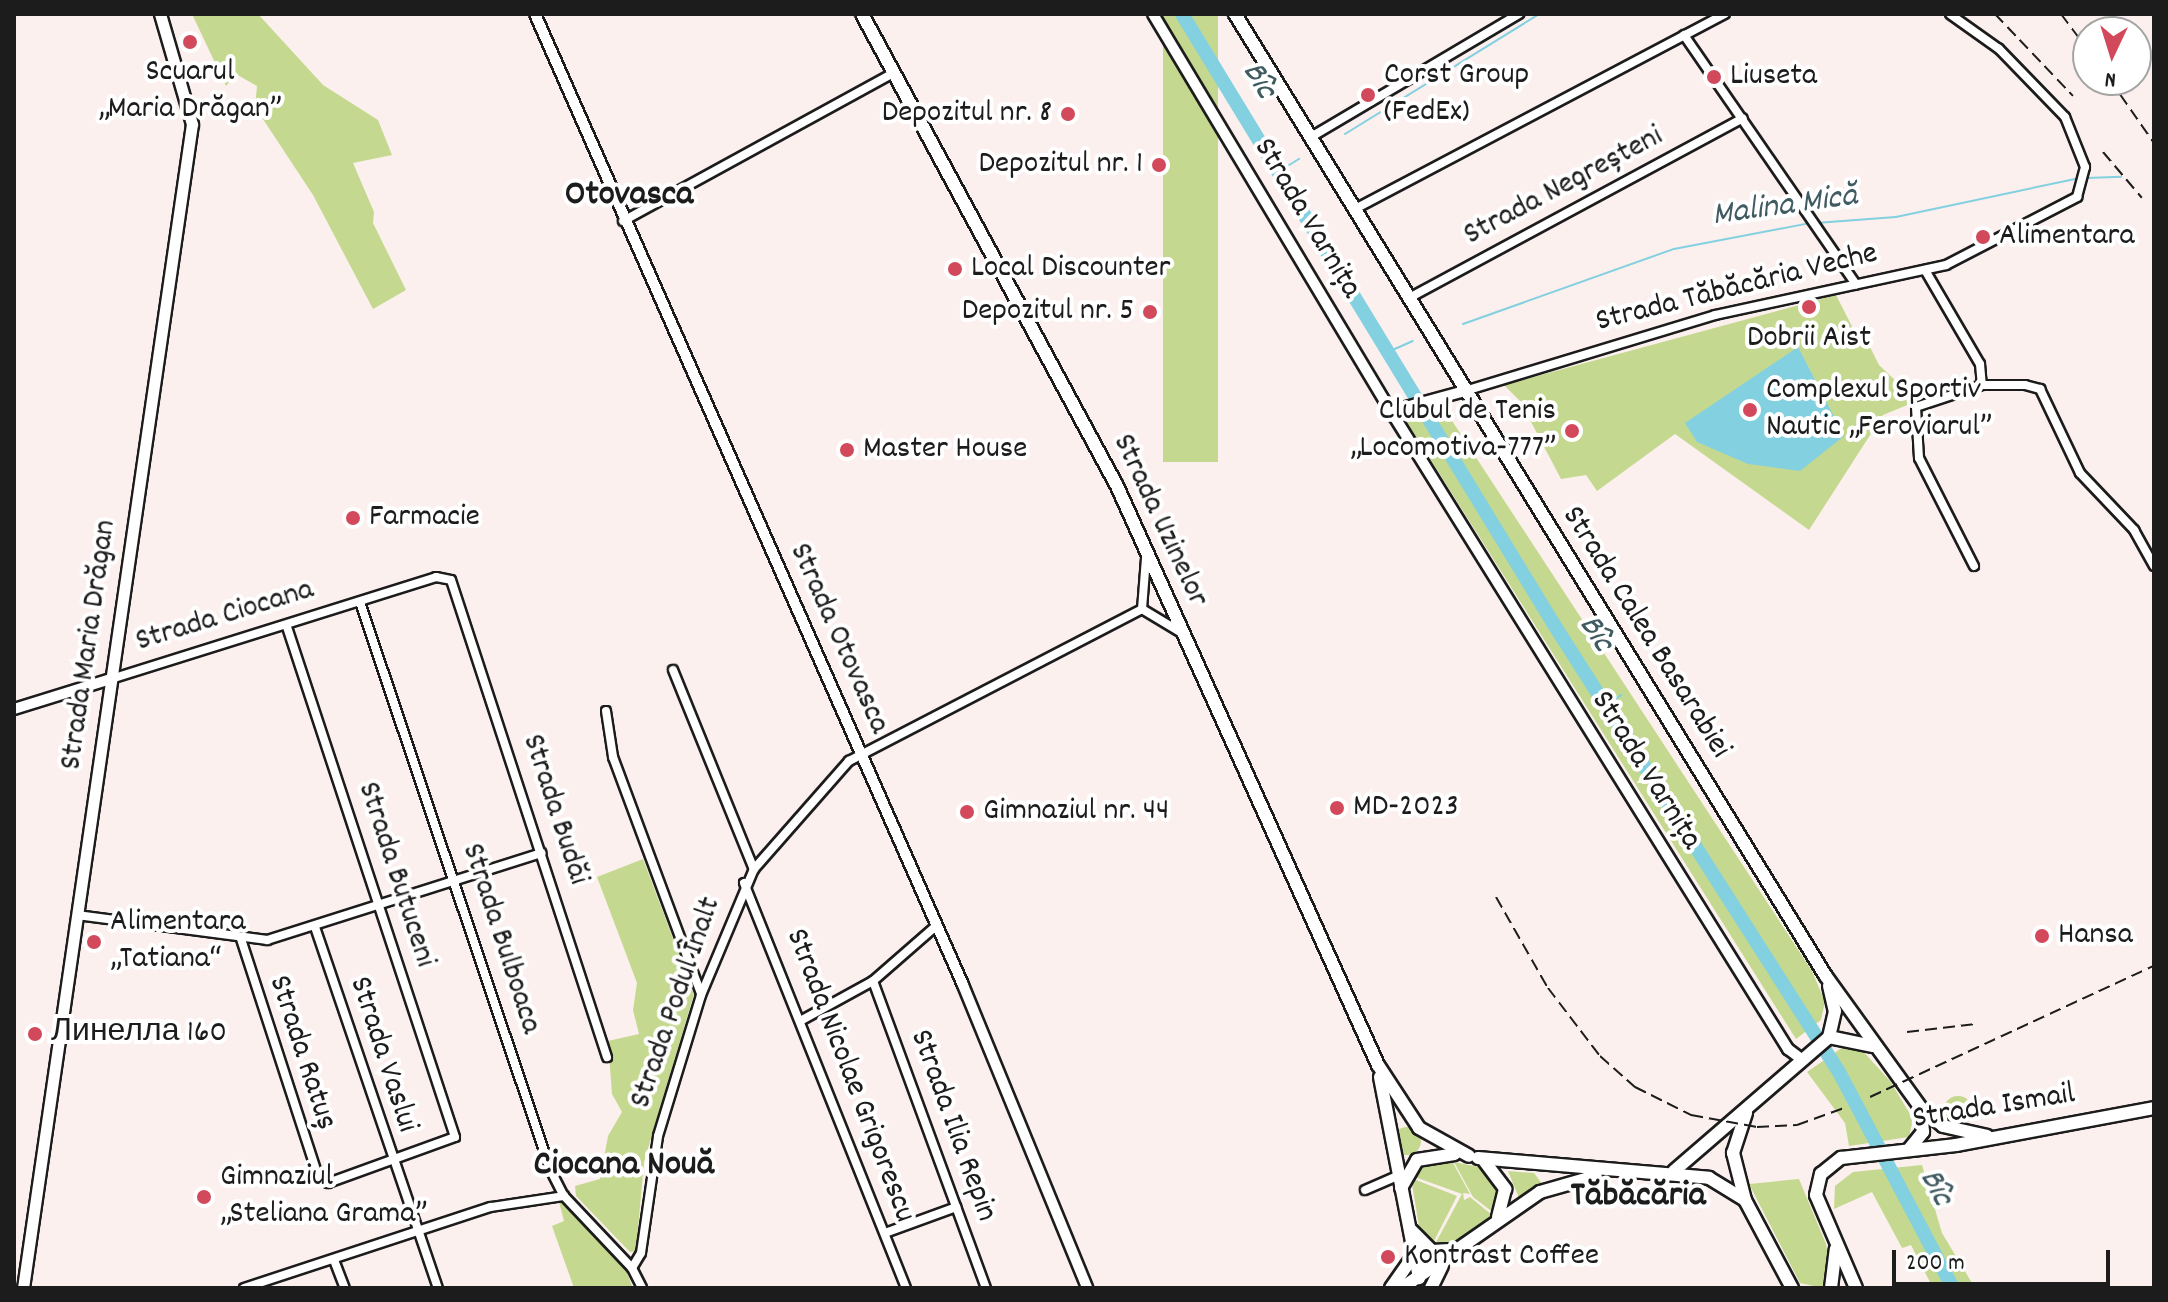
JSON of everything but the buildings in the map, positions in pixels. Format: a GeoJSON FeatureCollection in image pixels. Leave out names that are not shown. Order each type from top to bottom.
{"type":"FeatureCollection","features":[{"type":"Feature","properties":{"kind":"main road","name":"Strada Maria Drăgan"},"geometry":{"type":"LineString","coordinates":[[23,1288],[192,124],[160,14]]}},
{"type":"Feature","properties":{"kind":"main road","name":"Strada Uzinelor"},"geometry":{"type":"LineString","coordinates":[[862,14],[1146,551],[1378,1065],[1419,1128],[1474,1157]]}},
{"type":"Feature","properties":{"kind":"main road","name":"Strada Calea Basarabiei"},"geometry":{"type":"LineString","coordinates":[[1235,14],[1825,975],[1921,1108],[1954,1131],[1987,1136]]}},
{"type":"Feature","properties":{"kind":"main road"},"geometry":{"type":"LineString","coordinates":[[1825,975],[1835,1011],[1828,1037]]}},
{"type":"Feature","properties":{"kind":"main road"},"geometry":{"type":"LineString","coordinates":[[1674,1171],[1804,1054],[1828,1037],[1853,1037],[1879,1050]]}},
{"type":"Feature","properties":{"kind":"main road","name":"Strada Uzinelor"},"geometry":{"type":"LineString","coordinates":[[1378,1065],[1420,1283]]}},
{"type":"Feature","properties":{"kind":"main road"},"geometry":{"type":"LineString","coordinates":[[1749,1106],[1733,1153],[1745,1200],[1792,1285]]}},
{"type":"Feature","properties":{"kind":"main road"},"geometry":{"type":"LineString","coordinates":[[1910,1148],[1923,1132],[1921,1108]]}},
{"type":"Feature","properties":{"kind":"main road","name":"Strada Ismail"},"geometry":{"type":"LineString","coordinates":[[1835,1240],[1817,1183],[1848,1158],[2154,1108]]}},
{"type":"Feature","properties":{"kind":"main road"},"geometry":{"type":"LineString","coordinates":[[1399,1185],[1417,1160],[1439,1152],[1615,1173],[1674,1171],[1709,1178],[1745,1200]]}},
{"type":"Feature","properties":{"kind":"main road"},"geometry":{"type":"LineString","coordinates":[[1474,1157],[1497,1170],[1506,1195],[1502,1212],[1487,1229]]}},
{"type":"Feature","properties":{"kind":"main road"},"geometry":{"type":"LineString","coordinates":[[1402,1288],[1420,1283],[1487,1229],[1547,1188],[1615,1173]]}},
{"type":"Feature","properties":{"kind":"main road"},"geometry":{"type":"LineString","coordinates":[[1406,1220],[1432,1251],[1464,1247]]}},
{"type":"Feature","properties":{"kind":"main road"},"geometry":{"type":"LineString","coordinates":[[1831,1288],[1838,1272],[1835,1240]]}},
{"type":"Feature","properties":{"kind":"main road"},"geometry":{"type":"LineString","coordinates":[[1835,1240],[1856,1288]]}},
{"type":"Feature","properties":{"kind":"main road"},"geometry":{"type":"LineString","coordinates":[[1391,1288],[1410,1267],[1411,1243]]}},
{"type":"Feature","properties":{"kind":"main road"},"geometry":{"type":"LineString","coordinates":[[1431,1288],[1444,1262]]}},
{"type":"Feature","properties":{"kind":"street","name":"Strada Otovasca"},"geometry":{"type":"LineString","coordinates":[[535,14],[623,221],[936,926],[1087,1288]]}},
{"type":"Feature","properties":{"kind":"street","name":"Strada Varnița"},"geometry":{"type":"LineString","coordinates":[[1153,14],[1788,1049],[1804,1054]]}},
{"type":"Feature","properties":{"kind":"street"},"geometry":{"type":"LineString","coordinates":[[1311,137],[1519,14]]}},
{"type":"Feature","properties":{"kind":"street"},"geometry":{"type":"LineString","coordinates":[[1355,209],[1725,14]]}},
{"type":"Feature","properties":{"kind":"street","name":"Strada Tăbăcăria Veche"},"geometry":{"type":"LineString","coordinates":[[1394,410],[1715,315],[1925,270],[1966,258],[2083,188],[2085,175],[2065,117],[1999,49],[1950,14]]}},
{"type":"Feature","properties":{"kind":"street"},"geometry":{"type":"LineString","coordinates":[[1684,35],[1819,223],[1856,284]]}},
{"type":"Feature","properties":{"kind":"street"},"geometry":{"type":"LineString","coordinates":[[623,221],[895,72]]}},
{"type":"Feature","properties":{"kind":"street","name":"Strada Negreșteni"},"geometry":{"type":"LineString","coordinates":[[1409,298],[1743,118]]}},
{"type":"Feature","properties":{"kind":"street"},"geometry":{"type":"LineString","coordinates":[[1925,270],[1980,364],[1982,385]]}},
{"type":"Feature","properties":{"kind":"street"},"geometry":{"type":"LineString","coordinates":[[1974,566],[1919,458],[1916,407],[1982,385],[2040,389],[2080,473],[2127,522],[2154,566]]}},
{"type":"Feature","properties":{"kind":"street"},"geometry":{"type":"LineString","coordinates":[[1146,551],[1142,609],[1184,635]]}},
{"type":"Feature","properties":{"kind":"street","name":"Strada Ciocana"},"geometry":{"type":"LineString","coordinates":[[14,709],[287,627],[436,577],[451,580]]}},
{"type":"Feature","properties":{"kind":"street","name":"Strada Budăi"},"geometry":{"type":"LineString","coordinates":[[451,580],[607,1057]]}},
{"type":"Feature","properties":{"kind":"street","name":"Strada Bulboaca"},"geometry":{"type":"LineString","coordinates":[[360,602],[550,1169],[564,1196],[632,1268]]}},
{"type":"Feature","properties":{"kind":"street","name":"Strada Podul Înalt"},"geometry":{"type":"LineString","coordinates":[[632,1268],[641,1253],[658,1136],[701,995],[744,883],[754,869],[861,755],[1142,609]]}},
{"type":"Feature","properties":{"kind":"street","name":"Strada Butuceni"},"geometry":{"type":"LineString","coordinates":[[287,627],[455,1137]]}},
{"type":"Feature","properties":{"kind":"street"},"geometry":{"type":"LineString","coordinates":[[673,670],[754,869]]}},
{"type":"Feature","properties":{"kind":"street"},"geometry":{"type":"LineString","coordinates":[[606,711],[613,757],[701,995]]}},
{"type":"Feature","properties":{"kind":"street"},"geometry":{"type":"LineString","coordinates":[[77,915],[241,939],[280,938],[542,853]]}},
{"type":"Feature","properties":{"kind":"street","name":"Strada Nicolae Grigorescu"},"geometry":{"type":"LineString","coordinates":[[744,883],[802,1020],[906,1288]]}},
{"type":"Feature","properties":{"kind":"street"},"geometry":{"type":"LineString","coordinates":[[802,1020],[873,981],[936,926]]}},
{"type":"Feature","properties":{"kind":"street","name":"Strada Vaslui"},"geometry":{"type":"LineString","coordinates":[[315,927],[391,1160],[438,1288]]}},
{"type":"Feature","properties":{"kind":"street","name":"Strada Ratuș"},"geometry":{"type":"LineString","coordinates":[[241,939],[319,1179],[328,1183],[455,1137]]}},
{"type":"Feature","properties":{"kind":"street","name":"Strada Ilia Repin"},"geometry":{"type":"LineString","coordinates":[[873,981],[986,1288]]}},
{"type":"Feature","properties":{"kind":"street"},"geometry":{"type":"LineString","coordinates":[[1365,1190],[1399,1185]]}},
{"type":"Feature","properties":{"kind":"street"},"geometry":{"type":"LineString","coordinates":[[244,1288],[261,1285],[491,1207],[564,1196]]}},
{"type":"Feature","properties":{"kind":"street"},"geometry":{"type":"LineString","coordinates":[[885,1233],[956,1207]]}},
{"type":"Feature","properties":{"kind":"street"},"geometry":{"type":"LineString","coordinates":[[334,1260],[345,1288]]}},
{"type":"Feature","properties":{"kind":"street"},"geometry":{"type":"LineString","coordinates":[[632,1268],[642,1288]]}},
{"type":"Feature","properties":{"kind":"green space"},"geometry":{"type":"Polygon","coordinates":[[[192,14],[258,14],[323,85],[378,120],[392,155],[353,163],[374,212],[373,223],[406,290],[373,309],[313,195],[255,107],[257,86],[236,74],[226,86],[192,14]]]}},
{"type":"Feature","properties":{"kind":"green space"},"geometry":{"type":"Polygon","coordinates":[[[1163,14],[1218,14],[1218,462],[1163,462],[1163,14]]]}},
{"type":"Feature","properties":{"kind":"green space","name":"Complexul Sportiv Nautic „Feroviarul”"},"geometry":{"type":"Polygon","coordinates":[[[1836,295],[1861,344],[1867,341],[1879,365],[1917,401],[1883,415],[1809,530],[1675,434],[1597,491],[1586,475],[1561,479],[1520,401],[1504,385],[1836,295]]]}},
{"type":"Feature","properties":{"kind":"green space"},"geometry":{"type":"Polygon","coordinates":[[[1443,407],[1812,971],[1825,1002],[1821,1020],[1796,1039],[1405,419],[1443,407]]]}},
{"type":"Feature","properties":{"kind":"green space"},"geometry":{"type":"Polygon","coordinates":[[[643,859],[694,994],[644,1162],[636,1251],[630,1252],[576,1196],[575,1186],[600,1179],[608,1136],[622,1112],[612,1094],[608,1041],[639,1034],[633,1010],[637,983],[597,877],[643,859]]]}},
{"type":"Feature","properties":{"kind":"green space"},"geometry":{"type":"Polygon","coordinates":[[[1846,1045],[1860,1048],[1890,1081],[1913,1119],[1909,1137],[1849,1146],[1845,1123],[1807,1072],[1846,1045]]]}},
{"type":"Feature","properties":{"kind":"green space"},"geometry":{"type":"Polygon","coordinates":[[[1958,1096],[1968,1101],[1973,1111],[1968,1121],[1958,1126],[1948,1121],[1943,1111],[1948,1101],[1958,1096]]]}},
{"type":"Feature","properties":{"kind":"green space"},"geometry":{"type":"Polygon","coordinates":[[[1407,1127],[1417,1131],[1421,1141],[1417,1151],[1407,1155],[1397,1151],[1393,1141],[1397,1131],[1407,1127]]]}},
{"type":"Feature","properties":{"kind":"green space"},"geometry":{"type":"Polygon","coordinates":[[[1439,1159],[1452,1161],[1470,1194],[1463,1193],[1464,1200],[1470,1197],[1492,1215],[1452,1245],[1434,1246],[1462,1194],[1412,1176],[1418,1166],[1439,1159]]]}},
{"type":"Feature","properties":{"kind":"green space"},"geometry":{"type":"Polygon","coordinates":[[[1454,1162],[1484,1168],[1500,1187],[1494,1213],[1473,1197],[1454,1162]]]}},
{"type":"Feature","properties":{"kind":"green space"},"geometry":{"type":"Polygon","coordinates":[[[1922,1165],[1942,1233],[1975,1288],[1933,1288],[1911,1245],[1902,1248],[1872,1192],[1834,1209],[1835,1186],[1853,1172],[1922,1165]]]}},
{"type":"Feature","properties":{"kind":"green space"},"geometry":{"type":"Polygon","coordinates":[[[1508,1171],[1534,1173],[1543,1185],[1519,1198],[1508,1171]]]}},
{"type":"Feature","properties":{"kind":"green space"},"geometry":{"type":"Polygon","coordinates":[[[1411,1178],[1457,1196],[1433,1243],[1419,1226],[1411,1178]]]}},
{"type":"Feature","properties":{"kind":"green space"},"geometry":{"type":"Polygon","coordinates":[[[1799,1179],[1826,1244],[1831,1275],[1823,1288],[1800,1283],[1749,1184],[1799,1179]]]}},
{"type":"Feature","properties":{"kind":"green space"},"geometry":{"type":"Polygon","coordinates":[[[559,1202],[568,1204],[625,1268],[633,1288],[574,1288],[552,1226],[564,1221],[559,1202]]]}},
{"type":"Feature","properties":{"kind":"water"},"geometry":{"type":"Polygon","coordinates":[[[1798,347],[1844,436],[1800,471],[1748,464],[1697,442],[1685,423],[1798,347]]]}},
{"type":"Feature","properties":{"kind":"waterway","name":"Bîc"},"geometry":{"type":"LineString","coordinates":[[1182,14],[1553,623],[1839,1072],[1953,1288]]}},
{"type":"Feature","properties":{"kind":"waterway"},"geometry":{"type":"LineString","coordinates":[[1345,134],[1539,14]]}},
{"type":"Feature","properties":{"kind":"waterway"},"geometry":{"type":"LineString","coordinates":[[1278,172],[1299,159]]}},
{"type":"Feature","properties":{"kind":"waterway","name":"Malina Mică"},"geometry":{"type":"LineString","coordinates":[[2087,178],[2121,177]]}},
{"type":"Feature","properties":{"kind":"waterway","name":"Malina Mică"},"geometry":{"type":"LineString","coordinates":[[1816,223],[1896,217],[2080,178]]}},
{"type":"Feature","properties":{"kind":"waterway","name":"Malina Mică"},"geometry":{"type":"LineString","coordinates":[[1463,324],[1674,249],[1810,223]]}},
{"type":"Feature","properties":{"kind":"waterway","name":"Malina Mică"},"geometry":{"type":"LineString","coordinates":[[1388,352],[1413,341]]}},
{"type":"Feature","properties":{"kind":"waterway"},"geometry":{"type":"LineString","coordinates":[[1606,706],[1621,695]]}},
{"type":"Feature","properties":{"kind":"railway"},"geometry":{"type":"LineString","coordinates":[[1995,14],[2072,95]]}},
{"type":"Feature","properties":{"kind":"railway"},"geometry":{"type":"LineString","coordinates":[[2061,14],[2072,29]]}},
{"type":"Feature","properties":{"kind":"railway"},"geometry":{"type":"LineString","coordinates":[[2121,96],[2154,143]]}},
{"type":"Feature","properties":{"kind":"railway"},"geometry":{"type":"LineString","coordinates":[[2103,152],[2142,198]]}},
{"type":"Feature","properties":{"kind":"railway"},"geometry":{"type":"LineString","coordinates":[[1496,897],[1548,988],[1600,1056],[1635,1087],[1691,1115],[1757,1127],[1797,1125],[1844,1108]]}},
{"type":"Feature","properties":{"kind":"railway"},"geometry":{"type":"LineString","coordinates":[[1870,1097],[2154,966]]}},
{"type":"Feature","properties":{"kind":"railway"},"geometry":{"type":"LineString","coordinates":[[1907,1032],[1976,1024]]}},
{"type":"Feature","properties":{"kind":"place","name":"Scuarul „Maria Drăgan”"},"geometry":{"type":"Point","coordinates":[190,42]}},
{"type":"Feature","properties":{"kind":"place","name":"Liuseta"},"geometry":{"type":"Point","coordinates":[1714,77]}},
{"type":"Feature","properties":{"kind":"place","name":"Corst Group (FedEx)"},"geometry":{"type":"Point","coordinates":[1368,95]}},
{"type":"Feature","properties":{"kind":"place","name":"Depozitul nr. 8"},"geometry":{"type":"Point","coordinates":[1068,114]}},
{"type":"Feature","properties":{"kind":"place","name":"Depozitul nr. 1"},"geometry":{"type":"Point","coordinates":[1159,165]}},
{"type":"Feature","properties":{"kind":"place","name":"Alimentara"},"geometry":{"type":"Point","coordinates":[1983,237]}},
{"type":"Feature","properties":{"kind":"place","name":"Local Discounter"},"geometry":{"type":"Point","coordinates":[955,269]}},
{"type":"Feature","properties":{"kind":"place","name":"Dobrii Aist"},"geometry":{"type":"Point","coordinates":[1809,307]}},
{"type":"Feature","properties":{"kind":"place","name":"Depozitul nr. 5"},"geometry":{"type":"Point","coordinates":[1150,312]}},
{"type":"Feature","properties":{"kind":"place","name":"Complexul Sportiv Nautic „Feroviarul”"},"geometry":{"type":"Point","coordinates":[1750,410]}},
{"type":"Feature","properties":{"kind":"place","name":"Clubul de Tenis „Locomotiva-777”"},"geometry":{"type":"Point","coordinates":[1572,431]}},
{"type":"Feature","properties":{"kind":"place","name":"Master House"},"geometry":{"type":"Point","coordinates":[847,450]}},
{"type":"Feature","properties":{"kind":"place","name":"Farmacie"},"geometry":{"type":"Point","coordinates":[353,518]}},
{"type":"Feature","properties":{"kind":"place","name":"MD-2023"},"geometry":{"type":"Point","coordinates":[1337,808]}},
{"type":"Feature","properties":{"kind":"place","name":"Gimnaziul nr. 44"},"geometry":{"type":"Point","coordinates":[967,812]}},
{"type":"Feature","properties":{"kind":"place","name":"Hansa"},"geometry":{"type":"Point","coordinates":[2042,936]}},
{"type":"Feature","properties":{"kind":"place","name":"Alimentara „Tatiana“"},"geometry":{"type":"Point","coordinates":[94,942]}},
{"type":"Feature","properties":{"kind":"place","name":"Линелла 160"},"geometry":{"type":"Point","coordinates":[35,1034]}},
{"type":"Feature","properties":{"kind":"place","name":"Gimnaziul „Steliana Grama”"},"geometry":{"type":"Point","coordinates":[204,1197]}},
{"type":"Feature","properties":{"kind":"place","name":"Kontrast Coffee"},"geometry":{"type":"Point","coordinates":[1388,1257]}},
{"type":"Feature","properties":{"kind":"district","name":"Otovasca"},"geometry":{"type":"Point","coordinates":[629,197]}},
{"type":"Feature","properties":{"kind":"district","name":"Ciocana Nouă"},"geometry":{"type":"Point","coordinates":[624,1167]}},
{"type":"Feature","properties":{"kind":"district","name":"Tăbăcăria"},"geometry":{"type":"Point","coordinates":[1638,1198]}}]}
